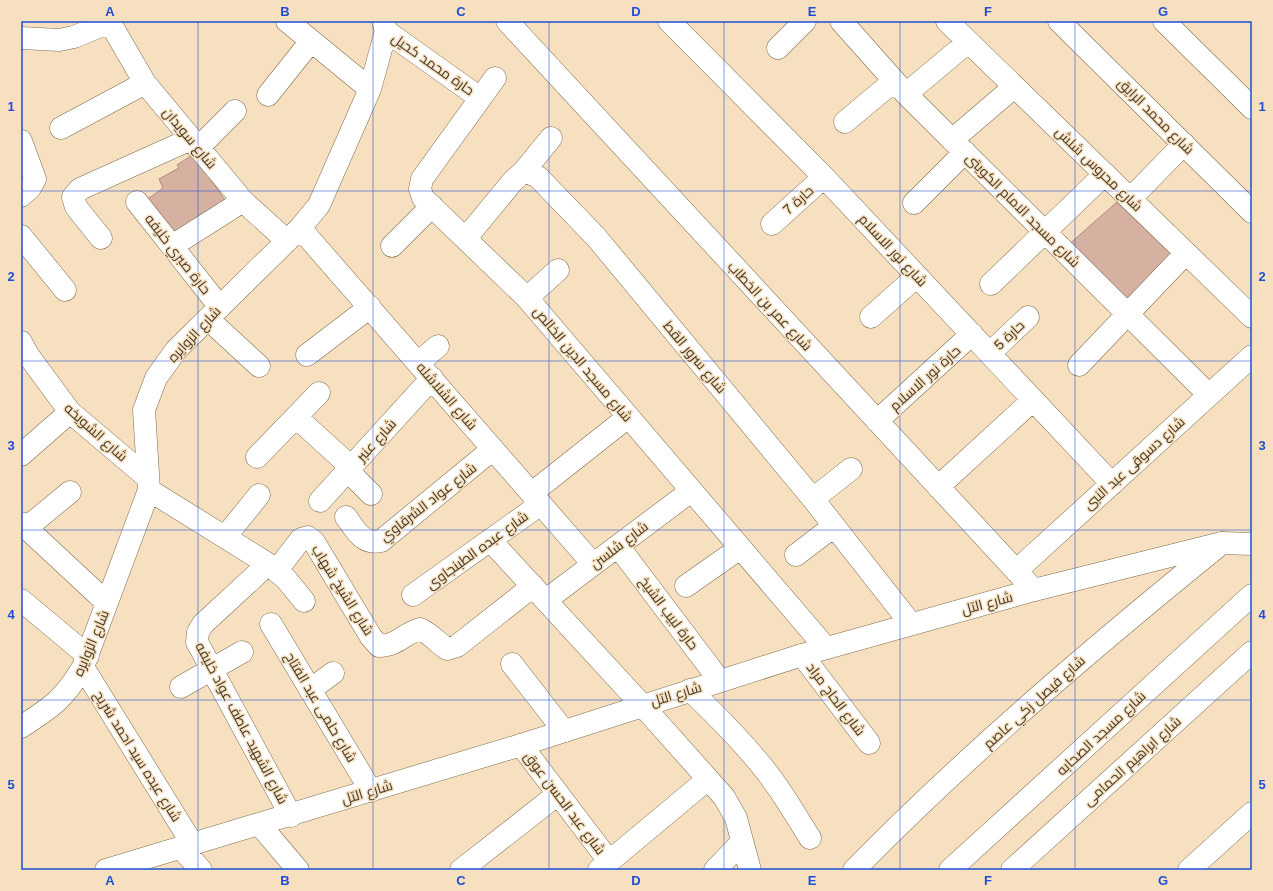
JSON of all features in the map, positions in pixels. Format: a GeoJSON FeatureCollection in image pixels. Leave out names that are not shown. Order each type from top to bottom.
{"type":"FeatureCollection","features":[{"type":"Feature","properties":{"kind":"street"},"geometry":{"type":"LineString","coordinates":[[287,21],[370,89]]}},
{"type":"Feature","properties":{"kind":"street","name":"شارع عمر بن الخطاب"},"geometry":{"type":"LineString","coordinates":[[507,21],[1034,590]]}},
{"type":"Feature","properties":{"kind":"street","name":"شارع نور الاسلام"},"geometry":{"type":"LineString","coordinates":[[669,21],[824,177],[1112,484]]}},
{"type":"Feature","properties":{"kind":"street"},"geometry":{"type":"LineString","coordinates":[[778,48],[805,21]]}},
{"type":"Feature","properties":{"kind":"street","name":"شارع مسجد الامام الكويتى"},"geometry":{"type":"LineString","coordinates":[[841,21],[900,88],[1209,395]]}},
{"type":"Feature","properties":{"kind":"street","name":"شارع محروس شلش"},"geometry":{"type":"LineString","coordinates":[[947,21],[1186,253],[1250,310]]}},
{"type":"Feature","properties":{"kind":"street","name":"شارع محمد الرايق"},"geometry":{"type":"LineString","coordinates":[[1059,21],[1252,212]]}},
{"type":"Feature","properties":{"kind":"street"},"geometry":{"type":"LineString","coordinates":[[1164,21],[1252,108]]}},
{"type":"Feature","properties":{"kind":"street"},"geometry":{"type":"LineString","coordinates":[[21,38],[59,40],[74,37],[109,22]]}},
{"type":"Feature","properties":{"kind":"street","name":"شارع سويدان"},"geometry":{"type":"LineString","coordinates":[[109,22],[144,83],[243,201],[294,234]]}},
{"type":"Feature","properties":{"kind":"street","name":"شارع الزوايره"},"geometry":{"type":"LineString","coordinates":[[21,727],[55,705],[70,689],[86,662],[149,484],[144,410],[156,378],[176,350],[294,234],[319,205],[370,89],[385,26]]}},
{"type":"Feature","properties":{"kind":"street","name":"حارة محمد كحيل"},"geometry":{"type":"LineString","coordinates":[[385,26],[480,98]]}},
{"type":"Feature","properties":{"kind":"street"},"geometry":{"type":"LineString","coordinates":[[268,95],[311,41]]}},
{"type":"Feature","properties":{"kind":"street"},"geometry":{"type":"LineString","coordinates":[[845,122],[900,88],[968,42]]}},
{"type":"Feature","properties":{"kind":"street","name":"شارع مسجد الدين الخالص"},"geometry":{"type":"LineString","coordinates":[[494,78],[422,179],[420,189],[423,198],[527,298],[826,648]]}},
{"type":"Feature","properties":{"kind":"street"},"geometry":{"type":"LineString","coordinates":[[61,128],[144,83]]}},
{"type":"Feature","properties":{"kind":"street"},"geometry":{"type":"LineString","coordinates":[[914,203],[958,146],[1014,87]]}},
{"type":"Feature","properties":{"kind":"street"},"geometry":{"type":"LineString","coordinates":[[101,238],[76,207],[73,197],[80,189],[195,143],[235,111]]}},
{"type":"Feature","properties":{"kind":"street"},"geometry":{"type":"LineString","coordinates":[[466,238],[551,138]]}},
{"type":"Feature","properties":{"kind":"street"},"geometry":{"type":"LineString","coordinates":[[21,141],[35,179],[30,188],[21,196]]}},
{"type":"Feature","properties":{"kind":"street"},"geometry":{"type":"LineString","coordinates":[[1130,199],[1184,144]]}},
{"type":"Feature","properties":{"kind":"street","name":"شارع سرور القط"},"geometry":{"type":"LineString","coordinates":[[524,171],[538,176],[596,237],[813,499],[911,624]]}},
{"type":"Feature","properties":{"kind":"street"},"geometry":{"type":"LineString","coordinates":[[991,284],[1105,174]]}},
{"type":"Feature","properties":{"kind":"street","name":"حارة 7"},"geometry":{"type":"LineString","coordinates":[[772,224],[824,177]]}},
{"type":"Feature","properties":{"kind":"street"},"geometry":{"type":"LineString","coordinates":[[172,246],[243,201]]}},
{"type":"Feature","properties":{"kind":"street","name":"حارة صبري خليفه"},"geometry":{"type":"LineString","coordinates":[[137,202],[172,246],[214,313],[259,366]]}},
{"type":"Feature","properties":{"kind":"street"},"geometry":{"type":"LineString","coordinates":[[392,246],[432,206]]}},
{"type":"Feature","properties":{"kind":"street","name":"شارع الشلاشله"},"geometry":{"type":"LineString","coordinates":[[294,234],[370,307],[593,564]]}},
{"type":"Feature","properties":{"kind":"street"},"geometry":{"type":"LineString","coordinates":[[24,244],[65,290]]}},
{"type":"Feature","properties":{"kind":"street"},"geometry":{"type":"LineString","coordinates":[[1079,365],[1186,253]]}},
{"type":"Feature","properties":{"kind":"street"},"geometry":{"type":"LineString","coordinates":[[527,298],[558,270]]}},
{"type":"Feature","properties":{"kind":"street"},"geometry":{"type":"LineString","coordinates":[[871,317],[917,276]]}},
{"type":"Feature","properties":{"kind":"street"},"geometry":{"type":"LineString","coordinates":[[307,356],[370,307]]}},
{"type":"Feature","properties":{"kind":"street","name":"حارة 5"},"geometry":{"type":"LineString","coordinates":[[990,353],[1028,317]]}},
{"type":"Feature","properties":{"kind":"street","name":"حارة نور الاسلام"},"geometry":{"type":"LineString","coordinates":[[877,421],[972,334]]}},
{"type":"Feature","properties":{"kind":"street","name":"شارع عنبر"},"geometry":{"type":"LineString","coordinates":[[320,501],[349,469],[425,371],[438,346]]}},
{"type":"Feature","properties":{"kind":"street","name":"شارع الشويخه"},"geometry":{"type":"LineString","coordinates":[[23,352],[70,412],[149,484],[225,537],[272,567],[304,601]]}},
{"type":"Feature","properties":{"kind":"street","name":"شارع دسوقى عبد النبى"},"geometry":{"type":"LineString","coordinates":[[1016,571],[1252,356]]}},
{"type":"Feature","properties":{"kind":"street"},"geometry":{"type":"LineString","coordinates":[[256,457],[319,393]]}},
{"type":"Feature","properties":{"kind":"street"},"geometry":{"type":"LineString","coordinates":[[938,487],[1033,400]]}},
{"type":"Feature","properties":{"kind":"street"},"geometry":{"type":"LineString","coordinates":[[21,455],[70,412]]}},
{"type":"Feature","properties":{"kind":"street"},"geometry":{"type":"LineString","coordinates":[[296,417],[349,469],[371,494]]}},
{"type":"Feature","properties":{"kind":"street","name":"شارع عبده الطبنجاوى"},"geometry":{"type":"LineString","coordinates":[[413,595],[490,540],[628,417]]}},
{"type":"Feature","properties":{"kind":"street","name":"شارع عواد الشرقاوي"},"geometry":{"type":"LineString","coordinates":[[346,517],[364,540],[372,543],[381,541],[493,449]]}},
{"type":"Feature","properties":{"kind":"street"},"geometry":{"type":"LineString","coordinates":[[813,499],[851,469]]}},
{"type":"Feature","properties":{"kind":"street","name":"شارع شلسن"},"geometry":{"type":"LineString","coordinates":[[539,593],[593,564],[691,491]]}},
{"type":"Feature","properties":{"kind":"street"},"geometry":{"type":"LineString","coordinates":[[70,492],[23,526],[107,603]]}},
{"type":"Feature","properties":{"kind":"street"},"geometry":{"type":"LineString","coordinates":[[225,537],[259,495]]}},
{"type":"Feature","properties":{"kind":"street"},"geometry":{"type":"LineString","coordinates":[[796,555],[834,526]]}},
{"type":"Feature","properties":{"kind":"street","name":"شارع الشيخ شهاب"},"geometry":{"type":"LineString","coordinates":[[272,567],[301,539],[308,537],[314,542],[371,637],[379,646],[391,646],[410,632],[420,629],[431,634],[447,649],[457,646],[539,593]]}},
{"type":"Feature","properties":{"kind":"street"},"geometry":{"type":"LineString","coordinates":[[490,540],[642,705],[724,797],[736,818],[750,870]]}},
{"type":"Feature","properties":{"kind":"street","name":"شارع التل"},"geometry":{"type":"LineString","coordinates":[[106,870],[291,816],[826,648],[1034,590],[1222,543],[1252,544]]}},
{"type":"Feature","properties":{"kind":"street","name":"شارع فيصل زكي عاصم"},"geometry":{"type":"LineString","coordinates":[[854,870],[953,775],[1041,694],[1132,616],[1222,543]]}},
{"type":"Feature","properties":{"kind":"street","name":"حارة لبيب الشيخ"},"geometry":{"type":"LineString","coordinates":[[618,546],[720,681]]}},
{"type":"Feature","properties":{"kind":"street"},"geometry":{"type":"LineString","coordinates":[[686,586],[740,548]]}},
{"type":"Feature","properties":{"kind":"street","name":"شارع الشهيد عاطف عواد خليفه"},"geometry":{"type":"LineString","coordinates":[[272,567],[203,624],[198,632],[197,642],[291,816]]}},
{"type":"Feature","properties":{"kind":"street","name":"شارع مسجد الصحابه"},"geometry":{"type":"LineString","coordinates":[[950,870],[1252,595]]}},
{"type":"Feature","properties":{"kind":"street","name":"شارع عبده سيد احمد شريح"},"geometry":{"type":"LineString","coordinates":[[21,600],[86,662],[201,870]]}},
{"type":"Feature","properties":{"kind":"street","name":"شارع حلمى عبد الفتاح"},"geometry":{"type":"LineString","coordinates":[[270,624],[371,791]]}},
{"type":"Feature","properties":{"kind":"street"},"geometry":{"type":"LineString","coordinates":[[181,687],[242,652]]}},
{"type":"Feature","properties":{"kind":"street","name":"شارع ابراهيم الحمامى"},"geometry":{"type":"LineString","coordinates":[[1012,870],[1252,652]]}},
{"type":"Feature","properties":{"kind":"street","name":"شارع الحاج مراد"},"geometry":{"type":"LineString","coordinates":[[802,655],[869,744]]}},
{"type":"Feature","properties":{"kind":"street"},"geometry":{"type":"LineString","coordinates":[[512,664],[564,731]]}},
{"type":"Feature","properties":{"kind":"street"},"geometry":{"type":"LineString","coordinates":[[310,690],[334,673]]}},
{"type":"Feature","properties":{"kind":"street"},"geometry":{"type":"LineString","coordinates":[[690,690],[726,725],[757,760],[786,798],[810,838]]}},
{"type":"Feature","properties":{"kind":"street","name":"شارع عبد الحسن عوق"},"geometry":{"type":"LineString","coordinates":[[521,745],[558,794],[604,866]]}},
{"type":"Feature","properties":{"kind":"street"},"geometry":{"type":"LineString","coordinates":[[604,866],[708,779]]}},
{"type":"Feature","properties":{"kind":"street"},"geometry":{"type":"LineString","coordinates":[[462,870],[558,794]]}},
{"type":"Feature","properties":{"kind":"street"},"geometry":{"type":"LineString","coordinates":[[1189,870],[1252,813]]}},
{"type":"Feature","properties":{"kind":"street"},"geometry":{"type":"LineString","coordinates":[[260,825],[298,870]]}},
{"type":"Feature","properties":{"kind":"street"},"geometry":{"type":"LineString","coordinates":[[715,870],[742,842]]}},
{"type":"Feature","properties":{"kind":"building"},"geometry":{"type":"Polygon","coordinates":[[[194,154],[228,205],[173,242],[142,203],[163,188],[159,179],[179,168],[177,165],[194,154]]]}},
{"type":"Feature","properties":{"kind":"building"},"geometry":{"type":"Polygon","coordinates":[[[1117,202],[1174,257],[1125,304],[1067,246],[1117,202]]]}}]}
